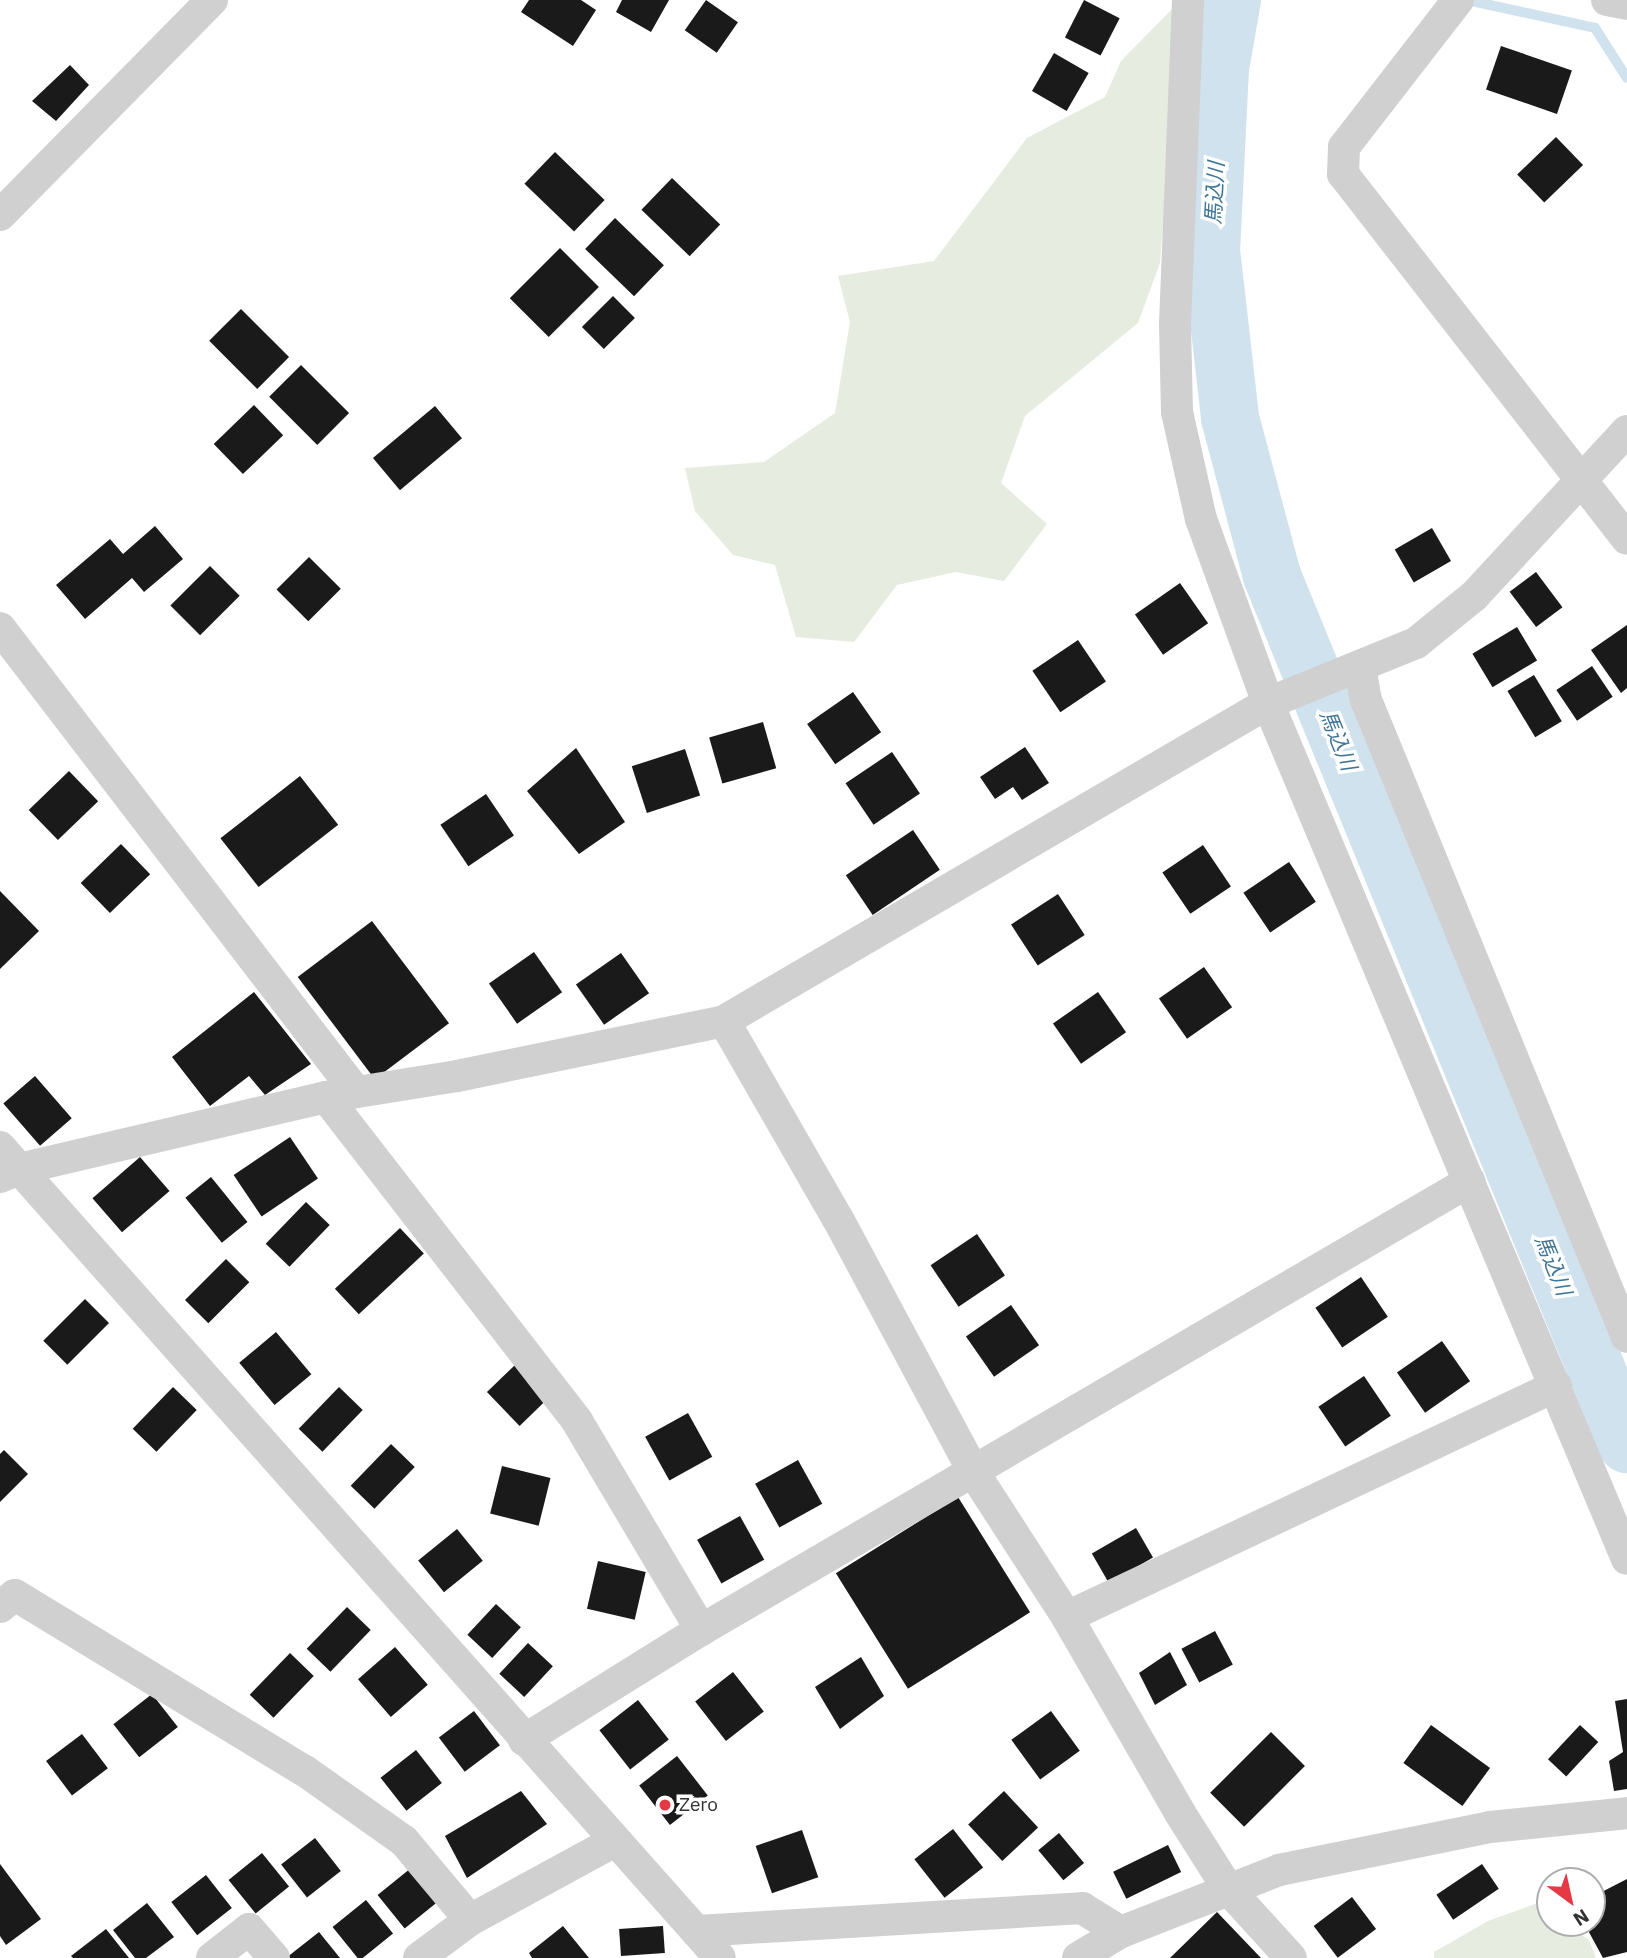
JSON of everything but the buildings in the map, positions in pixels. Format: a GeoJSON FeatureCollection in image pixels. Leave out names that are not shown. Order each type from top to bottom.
{"type":"FeatureCollection","features":[{"type":"Feature","properties":{"kind":"street"},"geometry":{"type":"LineString","coordinates":[[0,215],[212,0]]}},
{"type":"Feature","properties":{"kind":"street"},"geometry":{"type":"LineString","coordinates":[[1188,0],[1176,296],[1177,412],[1201,519],[1268,703],[1627,1559]]}},
{"type":"Feature","properties":{"kind":"street"},"geometry":{"type":"LineString","coordinates":[[1607,0],[1627,4]]}},
{"type":"Feature","properties":{"kind":"street"},"geometry":{"type":"LineString","coordinates":[[1449,12],[1344,147],[1343,174],[1627,539]]}},
{"type":"Feature","properties":{"kind":"street"},"geometry":{"type":"LineString","coordinates":[[6,1164],[341,1094],[724,1021],[1268,703],[1416,643],[1474,596],[1627,431]]}},
{"type":"Feature","properties":{"kind":"street"},"geometry":{"type":"LineString","coordinates":[[0,628],[577,1421],[701,1630]]}},
{"type":"Feature","properties":{"kind":"street"},"geometry":{"type":"LineString","coordinates":[[1356,669],[1366,700],[1627,1337]]}},
{"type":"Feature","properties":{"kind":"street"},"geometry":{"type":"LineString","coordinates":[[724,1021],[838,1219],[974,1473],[1067,1617],[1228,1889],[1291,1958]]}},
{"type":"Feature","properties":{"kind":"street"},"geometry":{"type":"LineString","coordinates":[[6,1164],[720,1958]]}},
{"type":"Feature","properties":{"kind":"street"},"geometry":{"type":"LineString","coordinates":[[524,1740],[701,1630],[974,1473],[1082,1405],[1470,1181]]}},
{"type":"Feature","properties":{"kind":"street"},"geometry":{"type":"LineString","coordinates":[[1067,1617],[1556,1385]]}},
{"type":"Feature","properties":{"kind":"street"},"geometry":{"type":"LineString","coordinates":[[0,1607],[15,1595],[304,1771],[404,1841],[470,1920]]}},
{"type":"Feature","properties":{"kind":"street"},"geometry":{"type":"LineString","coordinates":[[1078,1958],[1121,1932],[1279,1870],[1490,1827],[1627,1813]]}},
{"type":"Feature","properties":{"kind":"street"},"geometry":{"type":"LineString","coordinates":[[419,1958],[470,1920],[615,1841]]}},
{"type":"Feature","properties":{"kind":"street"},"geometry":{"type":"LineString","coordinates":[[697,1931],[1082,1908],[1121,1932]]}},
{"type":"Feature","properties":{"kind":"street"},"geometry":{"type":"LineString","coordinates":[[212,1958],[250,1929],[274,1958]]}},
{"type":"Feature","properties":{"kind":"shaded area"},"geometry":{"type":"Polygon","coordinates":[[[1181,0],[1160,263],[1138,323],[1025,416],[1001,483],[1047,524],[1004,581],[956,572],[897,585],[854,642],[796,637],[775,565],[733,555],[695,511],[685,468],[764,462],[835,413],[850,322],[838,276],[934,261],[1027,138],[1105,97],[1121,61],[1181,0]]]}},
{"type":"Feature","properties":{"kind":"shaded area"},"geometry":{"type":"Polygon","coordinates":[[[1536,1904],[1536,1937],[1585,1937],[1589,1940],[1596,1958],[1434,1958],[1434,1952],[1488,1921],[1536,1904]]]}},
{"type":"Feature","properties":{"kind":"waterway","name":"馬込川"},"geometry":{"type":"LineString","coordinates":[[1232,0],[1220,68],[1211,250],[1230,418],[1272,576],[1627,1444]]}},
{"type":"Feature","properties":{"kind":"waterway"},"geometry":{"type":"LineString","coordinates":[[1467,0],[1595,28],[1627,78]]}},
{"type":"Feature","properties":{"kind":"place","name":"Zero"},"geometry":{"type":"Point","coordinates":[665,1805]}}]}
